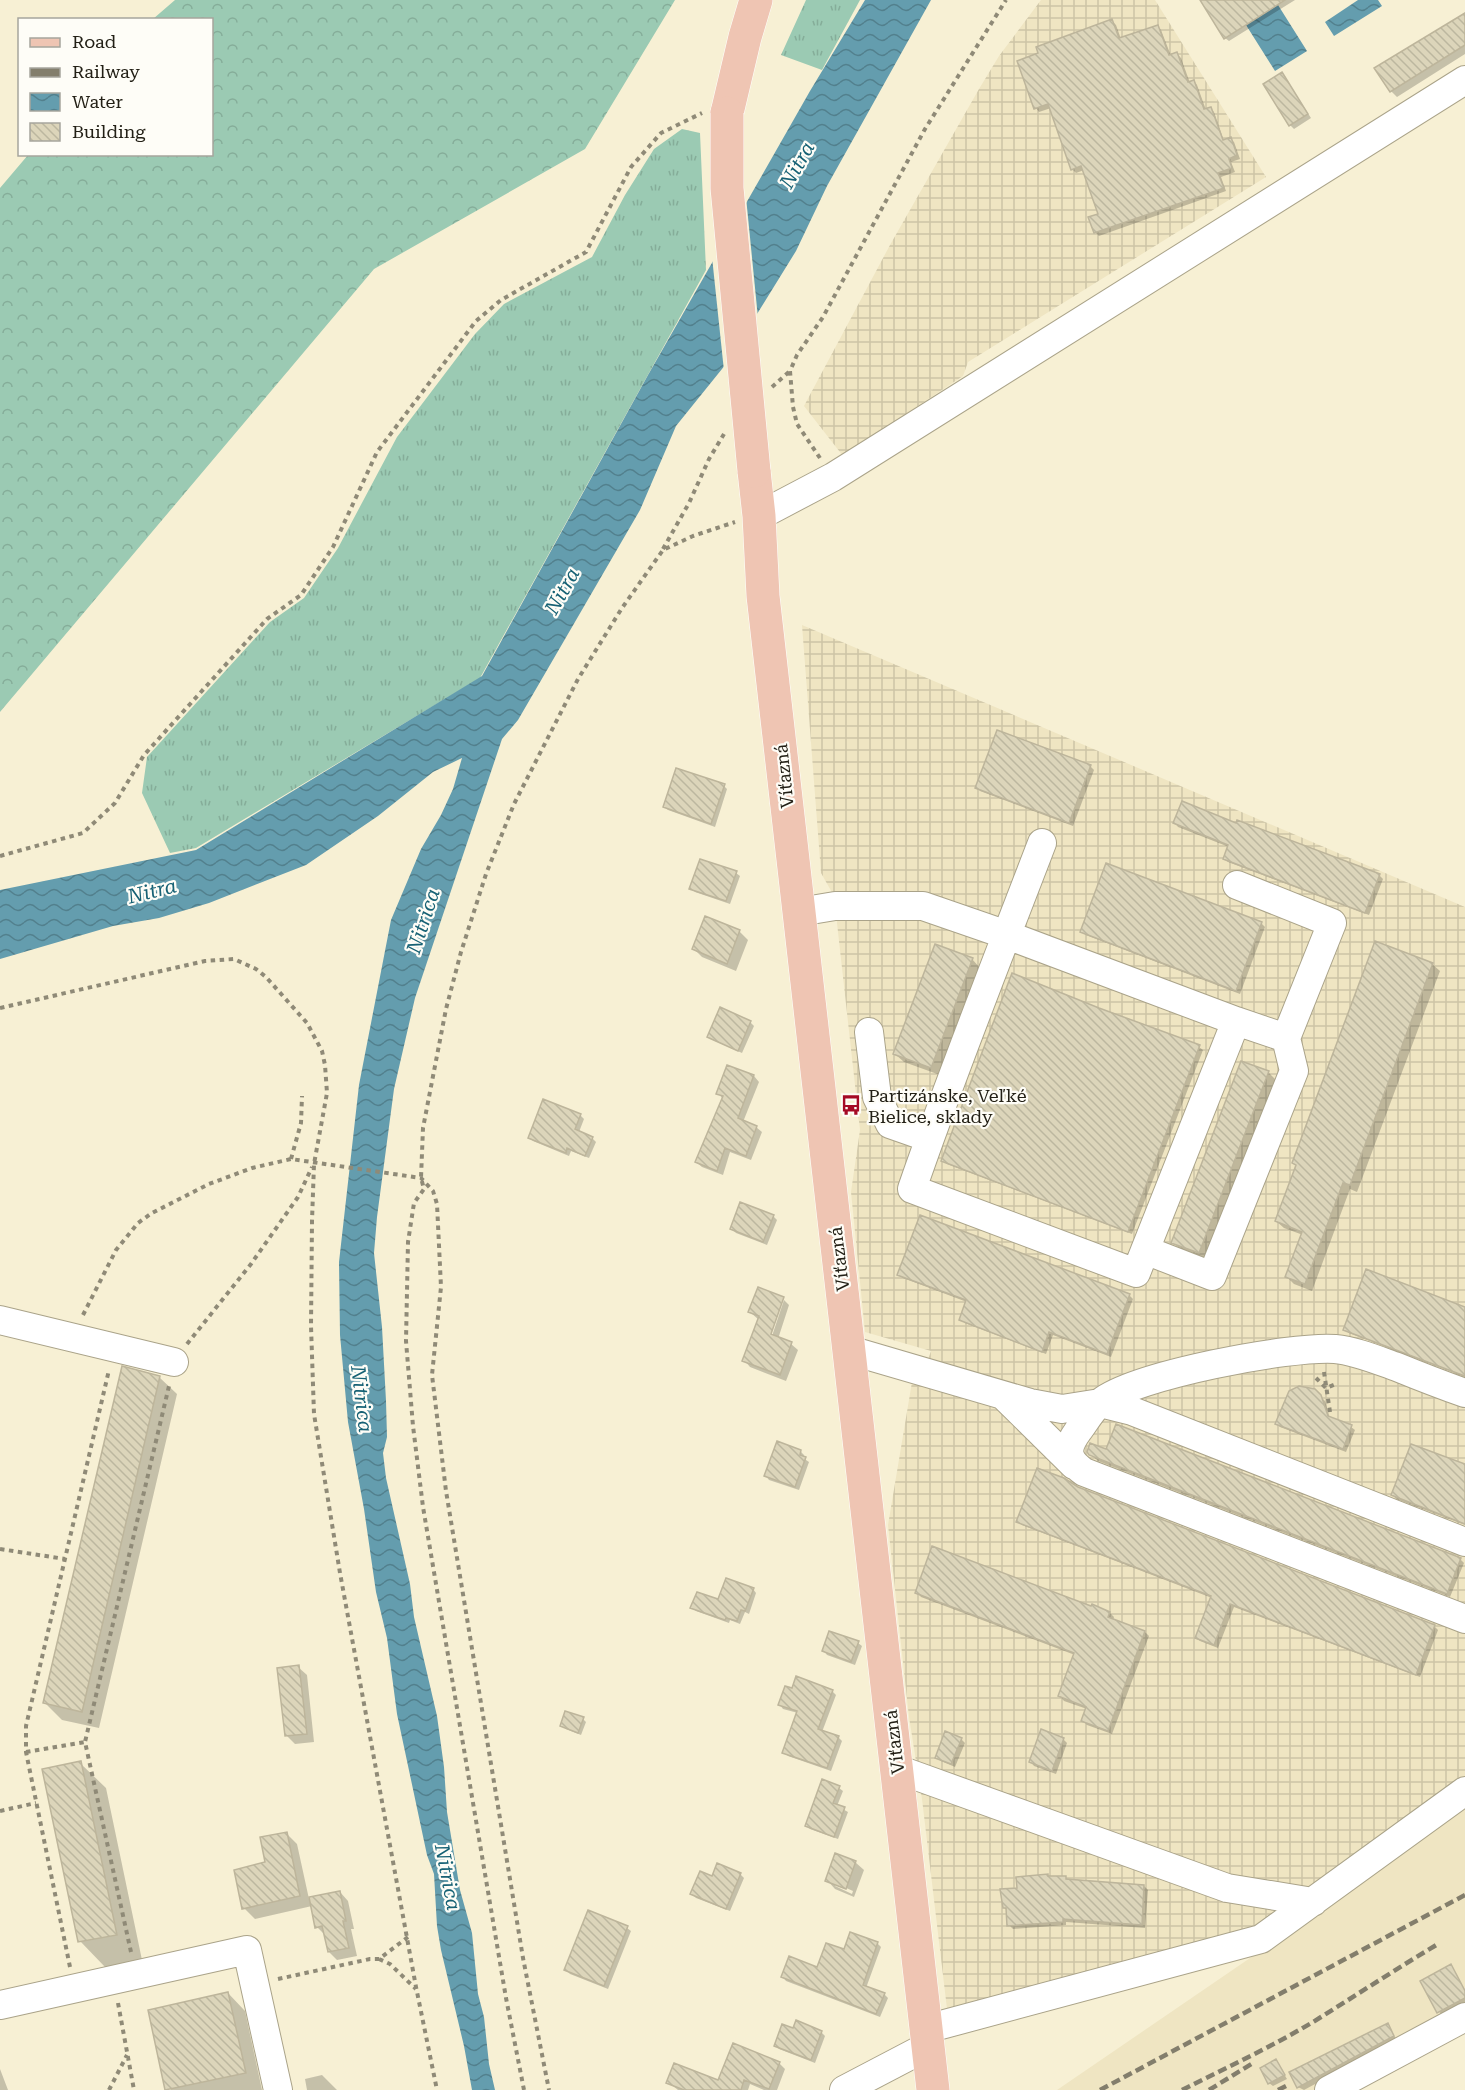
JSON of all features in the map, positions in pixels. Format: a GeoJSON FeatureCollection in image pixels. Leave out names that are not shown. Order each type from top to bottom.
{"type":"FeatureCollection","features":[{"type":"Feature","properties":{"kind":"main road","name":"Víťazná"},"geometry":{"type":"LineString","coordinates":[[756,0],[728,108],[727,188],[759,516],[763,596],[933,2090]]}},
{"type":"Feature","properties":{"kind":"street"},"geometry":{"type":"LineString","coordinates":[[759,516],[833,477],[1465,80]]}},
{"type":"Feature","properties":{"kind":"street"},"geometry":{"type":"LineString","coordinates":[[1042,843],[912,1190],[1136,1273],[1236,1021]]}},
{"type":"Feature","properties":{"kind":"street"},"geometry":{"type":"LineString","coordinates":[[1145,1250],[1212,1276],[1294,1071],[1286,1038],[1332,923],[1237,885]]}},
{"type":"Feature","properties":{"kind":"street"},"geometry":{"type":"LineString","coordinates":[[799,912],[835,906],[923,906],[1286,1038]]}},
{"type":"Feature","properties":{"kind":"street"},"geometry":{"type":"LineString","coordinates":[[869,1032],[877,1097],[890,1124],[930,1138]]}},
{"type":"Feature","properties":{"kind":"street"},"geometry":{"type":"LineString","coordinates":[[0,1320],[174,1362]]}},
{"type":"Feature","properties":{"kind":"street"},"geometry":{"type":"LineString","coordinates":[[849,1350],[1004,1396],[1062,1409],[1100,1403],[1145,1381],[1240,1360],[1294,1352],[1336,1349],[1368,1357],[1465,1393]]}},
{"type":"Feature","properties":{"kind":"street"},"geometry":{"type":"LineString","coordinates":[[1004,1396],[1074,1465],[1084,1472],[1465,1618]]}},
{"type":"Feature","properties":{"kind":"street"},"geometry":{"type":"LineString","coordinates":[[1074,1465],[1069,1454],[1070,1441],[1100,1403]]}},
{"type":"Feature","properties":{"kind":"street"},"geometry":{"type":"LineString","coordinates":[[1100,1403],[1132,1411],[1465,1542]]}},
{"type":"Feature","properties":{"kind":"street"},"geometry":{"type":"LineString","coordinates":[[897,1769],[1227,1888],[1313,1902]]}},
{"type":"Feature","properties":{"kind":"street"},"geometry":{"type":"LineString","coordinates":[[844,2090],[927,2037],[1261,1939],[1465,1791]]}},
{"type":"Feature","properties":{"kind":"street"},"geometry":{"type":"LineString","coordinates":[[0,2005],[247,1950],[278,2090]]}},
{"type":"Feature","properties":{"kind":"street"},"geometry":{"type":"LineString","coordinates":[[1329,2090],[1465,2018]]}},
{"type":"Feature","properties":{"kind":"path"},"geometry":{"type":"LineString","coordinates":[[772,387],[790,371],[797,355],[824,317],[925,129],[1006,0]]}},
{"type":"Feature","properties":{"kind":"path"},"geometry":{"type":"LineString","coordinates":[[0,856],[83,833],[115,803],[144,755],[267,619],[301,595],[333,547],[376,452],[476,321],[501,300],[586,252],[631,167],[662,133],[695,115],[728,108]]}},
{"type":"Feature","properties":{"kind":"path"},"geometry":{"type":"LineString","coordinates":[[790,371],[797,424],[833,477]]}},
{"type":"Feature","properties":{"kind":"path"},"geometry":{"type":"LineString","coordinates":[[524,2090],[499,1957],[423,1507],[406,1341],[408,1242],[414,1203],[424,1189],[422,1178],[423,1128],[446,1009],[461,952],[486,874],[514,804],[561,710],[622,608],[663,550],[709,459],[722,436],[730,428]]}},
{"type":"Feature","properties":{"kind":"path"},"geometry":{"type":"LineString","coordinates":[[663,550],[719,526],[759,516]]}},
{"type":"Feature","properties":{"kind":"path"},"geometry":{"type":"LineString","coordinates":[[0,1008],[206,961],[234,959],[266,977],[307,1023],[322,1051],[328,1082],[314,1164],[311,1326],[314,1414],[340,1573],[437,2090]]}},
{"type":"Feature","properties":{"kind":"path"},"geometry":{"type":"LineString","coordinates":[[291,1159],[301,1123],[302,1096]]}},
{"type":"Feature","properties":{"kind":"path"},"geometry":{"type":"LineString","coordinates":[[63,1335],[82,1315],[116,1250],[138,1223],[152,1213],[209,1184],[252,1168],[291,1159],[422,1178],[433,1191],[437,1204],[441,1287],[432,1375],[446,1491],[523,1958],[549,2090]]}},
{"type":"Feature","properties":{"kind":"path"},"geometry":{"type":"LineString","coordinates":[[134,2090],[127,2054],[124,1977],[85,1742],[174,1362],[251,1264],[298,1197],[314,1164]]}},
{"type":"Feature","properties":{"kind":"path"},"geometry":{"type":"LineString","coordinates":[[75,1988],[26,1752],[26,1726],[115,1347]]}},
{"type":"Feature","properties":{"kind":"path"},"geometry":{"type":"LineString","coordinates":[[1325,1350],[1323,1364],[1330,1412]]}},
{"type":"Feature","properties":{"kind":"path"},"geometry":{"type":"LineString","coordinates":[[1316,1378],[1326,1388]]}},
{"type":"Feature","properties":{"kind":"path"},"geometry":{"type":"LineString","coordinates":[[1326,1388],[1336,1384]]}},
{"type":"Feature","properties":{"kind":"path"},"geometry":{"type":"LineString","coordinates":[[0,1549],[65,1559]]}},
{"type":"Feature","properties":{"kind":"path"},"geometry":{"type":"LineString","coordinates":[[26,1752],[85,1742]]}},
{"type":"Feature","properties":{"kind":"path"},"geometry":{"type":"LineString","coordinates":[[0,1811],[36,1803]]}},
{"type":"Feature","properties":{"kind":"path"},"geometry":{"type":"LineString","coordinates":[[379,1959],[408,1937]]}},
{"type":"Feature","properties":{"kind":"path"},"geometry":{"type":"LineString","coordinates":[[255,1984],[379,1959],[390,1964],[417,1990]]}},
{"type":"Feature","properties":{"kind":"path"},"geometry":{"type":"LineString","coordinates":[[109,2090],[127,2054]]}},
{"type":"Feature","properties":{"kind":"shaded area"},"geometry":{"type":"Polygon","coordinates":[[[1041,0],[1155,0],[1266,177],[968,362],[963,376],[843,456],[804,406],[890,245],[979,89],[999,56],[1041,0]]]}},
{"type":"Feature","properties":{"kind":"shaded area"},"geometry":{"type":"Polygon","coordinates":[[[802,625],[1465,907],[1465,1807],[1275,1941],[950,2034],[922,1799],[909,1717],[888,1525],[912,1382],[919,1385],[931,1351],[865,1332],[851,1192],[860,1130],[834,896],[821,873],[802,625]]]}},
{"type":"Feature","properties":{"kind":"shaded area"},"geometry":{"type":"Polygon","coordinates":[[[1465,1807],[1465,2010],[1313,2090],[1057,2090],[1275,1941],[1465,1807]]]}},
{"type":"Feature","properties":{"kind":"green space"},"geometry":{"type":"Polygon","coordinates":[[[175,0],[675,0],[585,149],[374,269],[0,712],[0,188],[27,156],[213,156],[213,18],[154,18],[175,0]]]}},
{"type":"Feature","properties":{"kind":"green space"},"geometry":{"type":"Polygon","coordinates":[[[806,0],[860,0],[822,70],[781,55],[806,0]]]}},
{"type":"Feature","properties":{"kind":"green space"},"geometry":{"type":"Polygon","coordinates":[[[682,129],[700,133],[706,270],[480,678],[196,848],[170,853],[142,793],[147,757],[270,622],[304,598],[338,548],[397,437],[475,334],[504,304],[592,257],[625,195],[654,149],[682,129]]]}},
{"type":"Feature","properties":{"kind":"water"},"geometry":{"type":"Polygon","coordinates":[[[865,0],[931,0],[827,186],[796,251],[726,364],[676,426],[640,510],[518,720],[502,739],[415,998],[394,1089],[374,1253],[382,1327],[386,1401],[387,1437],[383,1453],[386,1478],[410,1584],[414,1617],[437,1716],[447,1812],[460,1890],[472,1933],[478,1994],[484,2017],[489,2064],[495,2090],[472,2090],[441,1950],[434,1874],[427,1855],[397,1714],[387,1638],[376,1592],[348,1422],[340,1335],[339,1262],[359,1085],[391,920],[421,849],[453,789],[462,758],[433,772],[378,816],[306,865],[209,903],[159,918],[113,926],[0,959],[0,890],[196,850],[482,676],[648,375],[810,91],[865,0]]]}},
{"type":"Feature","properties":{"kind":"water"},"geometry":{"type":"Polygon","coordinates":[[[1358,0],[1378,0],[1382,6],[1334,36],[1325,22],[1358,0]]]}},
{"type":"Feature","properties":{"kind":"water"},"geometry":{"type":"Polygon","coordinates":[[[1278,5],[1307,51],[1275,71],[1246,25],[1278,5]]]}},
{"type":"Feature","properties":{"kind":"pier"},"geometry":{"type":"Polygon","coordinates":[[[746,197],[758,318],[724,371],[712,257],[746,197]]]}},
{"type":"Feature","properties":{"kind":"building"},"geometry":{"type":"Polygon","coordinates":[[[1200,0],[1285,0],[1224,39],[1200,0]]]}},
{"type":"Feature","properties":{"kind":"building"},"geometry":{"type":"Polygon","coordinates":[[[1465,13],[1465,45],[1390,92],[1374,68],[1465,13]]]}},
{"type":"Feature","properties":{"kind":"building"},"geometry":{"type":"Polygon","coordinates":[[[1112,19],[1119,38],[1158,25],[1169,55],[1177,52],[1188,82],[1194,80],[1204,109],[1211,107],[1223,140],[1231,137],[1237,155],[1229,159],[1232,168],[1218,173],[1224,188],[1094,233],[1088,217],[1098,214],[1081,166],[1071,170],[1048,104],[1034,109],[1017,61],[1038,53],[1036,47],[1112,19]]]}},
{"type":"Feature","properties":{"kind":"building"},"geometry":{"type":"Polygon","coordinates":[[[1282,72],[1308,114],[1289,126],[1263,84],[1282,72]]]}},
{"type":"Feature","properties":{"kind":"building"},"geometry":{"type":"Polygon","coordinates":[[[997,730],[1091,765],[1069,823],[975,788],[997,730]]]}},
{"type":"Feature","properties":{"kind":"building"},"geometry":{"type":"Polygon","coordinates":[[[676,768],[725,784],[711,824],[663,807],[676,768]]]}},
{"type":"Feature","properties":{"kind":"building"},"geometry":{"type":"Polygon","coordinates":[[[1182,801],[1236,823],[1237,820],[1380,874],[1365,913],[1223,859],[1228,845],[1173,823],[1182,801]]]}},
{"type":"Feature","properties":{"kind":"building"},"geometry":{"type":"Polygon","coordinates":[[[700,859],[737,871],[726,901],[689,889],[700,859]]]}},
{"type":"Feature","properties":{"kind":"building"},"geometry":{"type":"Polygon","coordinates":[[[1106,863],[1262,922],[1236,991],[1080,932],[1106,863]]]}},
{"type":"Feature","properties":{"kind":"building"},"geometry":{"type":"Polygon","coordinates":[[[705,916],[740,930],[727,964],[692,949],[705,916]]]}},
{"type":"Feature","properties":{"kind":"building"},"geometry":{"type":"Polygon","coordinates":[[[1375,941],[1433,963],[1350,1185],[1343,1183],[1305,1284],[1285,1277],[1302,1232],[1275,1221],[1296,1165],[1292,1163],[1375,941]]]}},
{"type":"Feature","properties":{"kind":"building"},"geometry":{"type":"Polygon","coordinates":[[[935,944],[973,958],[931,1068],[893,1054],[935,944]]]}},
{"type":"Feature","properties":{"kind":"building"},"geometry":{"type":"Polygon","coordinates":[[[1012,973],[1200,1045],[1128,1232],[941,1161],[1012,973]]]}},
{"type":"Feature","properties":{"kind":"building"},"geometry":{"type":"Polygon","coordinates":[[[720,1007],[751,1021],[738,1051],[707,1037],[720,1007]]]}},
{"type":"Feature","properties":{"kind":"building"},"geometry":{"type":"Polygon","coordinates":[[[1241,1061],[1269,1071],[1199,1253],[1171,1243],[1241,1061]]]}},
{"type":"Feature","properties":{"kind":"building"},"geometry":{"type":"Polygon","coordinates":[[[727,1065],[754,1075],[738,1118],[757,1126],[746,1156],[725,1148],[717,1171],[695,1162],[723,1096],[716,1094],[727,1065]]]}},
{"type":"Feature","properties":{"kind":"building"},"geometry":{"type":"Polygon","coordinates":[[[543,1099],[581,1114],[575,1129],[593,1137],[585,1156],[567,1148],[566,1153],[528,1138],[543,1099]]]}},
{"type":"Feature","properties":{"kind":"building"},"geometry":{"type":"Polygon","coordinates":[[[740,1202],[774,1215],[763,1242],[730,1229],[740,1202]]]}},
{"type":"Feature","properties":{"kind":"building"},"geometry":{"type":"Polygon","coordinates":[[[920,1215],[1130,1294],[1107,1354],[1049,1332],[1042,1352],[959,1320],[966,1300],[897,1275],[920,1215]]]}},
{"type":"Feature","properties":{"kind":"building"},"geometry":{"type":"Polygon","coordinates":[[[1366,1269],[1465,1307],[1465,1376],[1343,1330],[1366,1269]]]}},
{"type":"Feature","properties":{"kind":"building"},"geometry":{"type":"Polygon","coordinates":[[[758,1287],[784,1297],[771,1334],[792,1342],[780,1375],[742,1361],[759,1316],[748,1312],[758,1287]]]}},
{"type":"Feature","properties":{"kind":"building"},"geometry":{"type":"Polygon","coordinates":[[[122,1366],[160,1376],[82,1712],[43,1703],[122,1366]]]}},
{"type":"Feature","properties":{"kind":"building"},"geometry":{"type":"Polygon","coordinates":[[[1299,1386],[1315,1389],[1321,1395],[1328,1416],[1352,1425],[1343,1449],[1275,1424],[1289,1391],[1299,1386]]]}},
{"type":"Feature","properties":{"kind":"building"},"geometry":{"type":"Polygon","coordinates":[[[1116,1424],[1461,1558],[1447,1594],[1089,1455],[1087,1452],[1090,1443],[1106,1449],[1116,1424]]]}},
{"type":"Feature","properties":{"kind":"building"},"geometry":{"type":"Polygon","coordinates":[[[777,1441],[801,1450],[800,1455],[806,1457],[795,1487],[764,1476],[777,1441]]]}},
{"type":"Feature","properties":{"kind":"building"},"geometry":{"type":"Polygon","coordinates":[[[1411,1444],[1465,1464],[1465,1524],[1391,1495],[1411,1444]]]}},
{"type":"Feature","properties":{"kind":"building"},"geometry":{"type":"Polygon","coordinates":[[[1037,1468],[1064,1478],[1078,1487],[1435,1625],[1416,1675],[1230,1604],[1214,1645],[1195,1638],[1211,1596],[1016,1522],[1037,1468]]]}},
{"type":"Feature","properties":{"kind":"building"},"geometry":{"type":"Polygon","coordinates":[[[932,1546],[1091,1606],[1092,1604],[1110,1612],[1108,1617],[1145,1631],[1108,1731],[1081,1721],[1086,1707],[1058,1696],[1074,1653],[915,1593],[932,1546]]]}},
{"type":"Feature","properties":{"kind":"building"},"geometry":{"type":"Polygon","coordinates":[[[726,1578],[754,1588],[745,1611],[741,1610],[737,1621],[726,1618],[725,1620],[690,1608],[697,1592],[718,1599],[726,1578]]]}},
{"type":"Feature","properties":{"kind":"building"},"geometry":{"type":"Polygon","coordinates":[[[829,1631],[859,1641],[851,1662],[822,1651],[829,1631]]]}},
{"type":"Feature","properties":{"kind":"building"},"geometry":{"type":"Polygon","coordinates":[[[299,1665],[307,1734],[285,1736],[277,1668],[299,1665]]]}},
{"type":"Feature","properties":{"kind":"building"},"geometry":{"type":"Polygon","coordinates":[[[796,1676],[833,1690],[818,1729],[839,1736],[827,1768],[782,1753],[797,1711],[778,1705],[785,1686],[792,1688],[796,1676]]]}},
{"type":"Feature","properties":{"kind":"building"},"geometry":{"type":"Polygon","coordinates":[[[565,1711],[584,1717],[578,1733],[560,1726],[565,1711]]]}},
{"type":"Feature","properties":{"kind":"building"},"geometry":{"type":"Polygon","coordinates":[[[1041,1729],[1064,1738],[1052,1771],[1029,1762],[1041,1729]]]}},
{"type":"Feature","properties":{"kind":"building"},"geometry":{"type":"Polygon","coordinates":[[[945,1731],[962,1738],[951,1764],[935,1758],[945,1731]]]}},
{"type":"Feature","properties":{"kind":"building"},"geometry":{"type":"Polygon","coordinates":[[[81,1761],[117,1935],[78,1942],[42,1769],[81,1761]]]}},
{"type":"Feature","properties":{"kind":"building"},"geometry":{"type":"Polygon","coordinates":[[[822,1779],[840,1786],[833,1803],[845,1807],[834,1837],[805,1826],[822,1779]]]}},
{"type":"Feature","properties":{"kind":"building"},"geometry":{"type":"Polygon","coordinates":[[[287,1832],[300,1896],[242,1909],[234,1870],[265,1862],[260,1837],[287,1832]]]}},
{"type":"Feature","properties":{"kind":"building"},"geometry":{"type":"Polygon","coordinates":[[[835,1853],[856,1861],[846,1889],[825,1881],[835,1853]]]}},
{"type":"Feature","properties":{"kind":"building"},"geometry":{"type":"Polygon","coordinates":[[[717,1863],[741,1873],[726,1909],[690,1894],[700,1871],[712,1876],[717,1863]]]}},
{"type":"Feature","properties":{"kind":"building"},"geometry":{"type":"Polygon","coordinates":[[[1048,1874],[1048,1876],[1066,1876],[1066,1879],[1144,1885],[1142,1925],[1063,1919],[1063,1922],[1007,1926],[1006,1908],[1003,1908],[1000,1889],[1017,1888],[1016,1877],[1048,1874]]]}},
{"type":"Feature","properties":{"kind":"building"},"geometry":{"type":"Polygon","coordinates":[[[340,1891],[349,1948],[328,1952],[322,1926],[315,1928],[309,1897],[340,1891]]]}},
{"type":"Feature","properties":{"kind":"building"},"geometry":{"type":"Polygon","coordinates":[[[588,1910],[628,1926],[604,1986],[564,1970],[588,1910]]]}},
{"type":"Feature","properties":{"kind":"building"},"geometry":{"type":"Polygon","coordinates":[[[850,1932],[878,1942],[863,1985],[885,1993],[876,2014],[781,1977],[789,1956],[817,1967],[826,1943],[844,1949],[850,1932]]]}},
{"type":"Feature","properties":{"kind":"building"},"geometry":{"type":"Polygon","coordinates":[[[1451,1964],[1465,1991],[1465,1998],[1437,2013],[1420,1981],[1451,1964]]]}},
{"type":"Feature","properties":{"kind":"building"},"geometry":{"type":"Polygon","coordinates":[[[228,1992],[246,2073],[165,2090],[148,2010],[228,1992]]]}},
{"type":"Feature","properties":{"kind":"building"},"geometry":{"type":"Polygon","coordinates":[[[796,2020],[822,2031],[811,2060],[774,2046],[782,2024],[793,2028],[796,2020]]]}},
{"type":"Feature","properties":{"kind":"building"},"geometry":{"type":"Polygon","coordinates":[[[1388,2023],[1394,2036],[1297,2088],[1289,2072],[1388,2023]]]}},
{"type":"Feature","properties":{"kind":"building"},"geometry":{"type":"Polygon","coordinates":[[[733,2043],[780,2062],[769,2089],[744,2080],[741,2090],[684,2090],[666,2083],[674,2063],[718,2080],[733,2043]]]}},
{"type":"Feature","properties":{"kind":"building"},"geometry":{"type":"Polygon","coordinates":[[[1276,2059],[1285,2075],[1268,2084],[1260,2068],[1276,2059]]]}},
{"type":"Feature","properties":{"kind":"railway"},"geometry":{"type":"LineString","coordinates":[[1100,2090],[1465,1895]]}},
{"type":"Feature","properties":{"kind":"railway"},"geometry":{"type":"LineString","coordinates":[[1182,2090],[1313,2022],[1438,1944]]}},
{"type":"Feature","properties":{"kind":"railway"},"geometry":{"type":"LineString","coordinates":[[1209,2090],[1253,2063]]}},
{"type":"Feature","properties":{"kind":"railway"},"geometry":{"type":"LineString","coordinates":[[1278,2090],[1286,2086]]}},
{"type":"Feature","properties":{"kind":"place","name":"Partizánske, Veľké Bielice, sklady"},"geometry":{"type":"Point","coordinates":[851,1105]}},
{"type":"Feature","properties":{"kind":"water label","name":"Nitra"},"geometry":{"type":"Point","coordinates":[797,165]}},
{"type":"Feature","properties":{"kind":"water label","name":"Nitra"},"geometry":{"type":"Point","coordinates":[562,591]}},
{"type":"Feature","properties":{"kind":"water label","name":"Nitra"},"geometry":{"type":"Point","coordinates":[152,891]}},
{"type":"Feature","properties":{"kind":"water label","name":"Nitrica"},"geometry":{"type":"Point","coordinates":[423,921]}},
{"type":"Feature","properties":{"kind":"water label","name":"Nitrica"},"geometry":{"type":"Point","coordinates":[362,1399]}},
{"type":"Feature","properties":{"kind":"water label","name":"Nitrica"},"geometry":{"type":"Point","coordinates":[448,1877]}}]}
